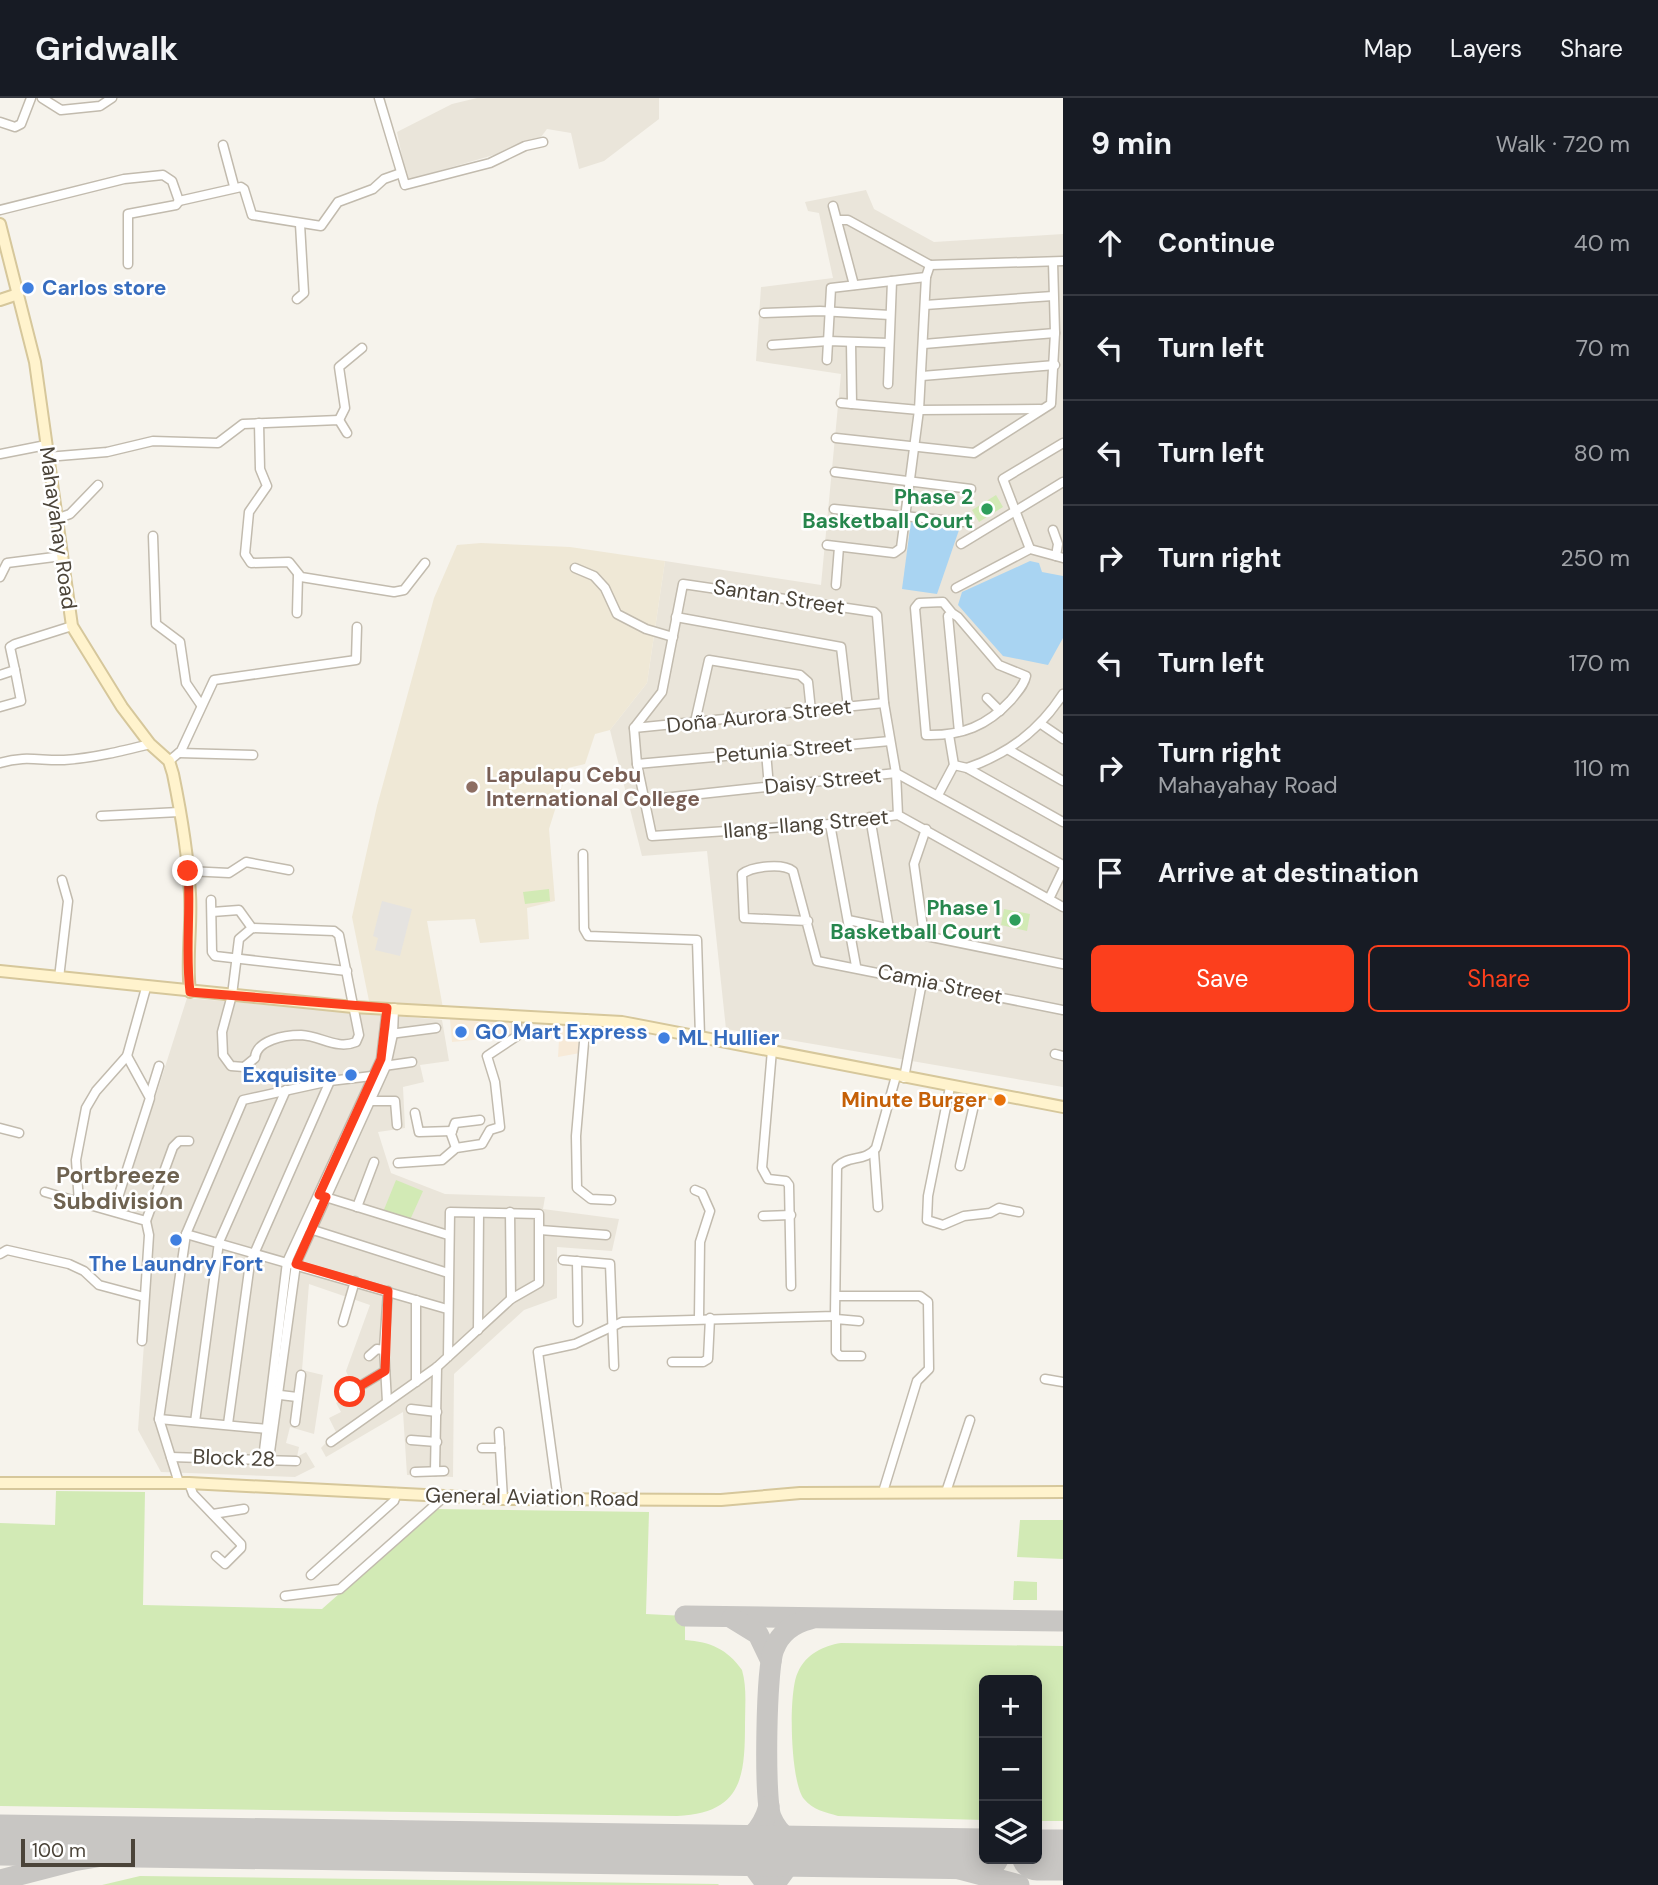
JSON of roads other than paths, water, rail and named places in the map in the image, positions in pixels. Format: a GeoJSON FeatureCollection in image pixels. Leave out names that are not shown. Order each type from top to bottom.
{"type":"FeatureCollection","features":[{"type":"Feature","properties":{"kind":"street"},"geometry":{"type":"LineString","coordinates":[[0,122],[15,127],[21,124],[31,98]]}},
{"type":"Feature","properties":{"kind":"street"},"geometry":{"type":"LineString","coordinates":[[42,98],[61,110],[100,106],[112,98]]}},
{"type":"Feature","properties":{"kind":"street"},"geometry":{"type":"LineString","coordinates":[[379,98],[405,185],[490,163],[525,146],[543,142]]}},
{"type":"Feature","properties":{"kind":"street"},"geometry":{"type":"LineString","coordinates":[[223,145],[233,186]]}},
{"type":"Feature","properties":{"kind":"street"},"geometry":{"type":"LineString","coordinates":[[128,264],[128,214],[176,205],[179,201],[233,186],[244,189],[252,215],[321,226],[338,202],[373,189],[384,179],[401,173]]}},
{"type":"Feature","properties":{"kind":"street"},"geometry":{"type":"LineString","coordinates":[[0,210],[124,179],[163,175],[172,181],[179,201]]}},
{"type":"Feature","properties":{"kind":"street"},"geometry":{"type":"LineString","coordinates":[[833,206],[854,285]]}},
{"type":"Feature","properties":{"kind":"street"},"geometry":{"type":"LineString","coordinates":[[838,220],[848,220],[930,265],[1063,261]]}},
{"type":"Feature","properties":{"kind":"street","name":"Mahayahay Road"},"geometry":{"type":"LineString","coordinates":[[0,224],[35,362],[72,626],[97,669],[150,744],[169,761]]}},
{"type":"Feature","properties":{"kind":"street"},"geometry":{"type":"LineString","coordinates":[[298,299],[304,293],[300,224]]}},
{"type":"Feature","properties":{"kind":"street"},"geometry":{"type":"LineString","coordinates":[[836,438],[974,453],[1054,400],[1053,261]]}},
{"type":"Feature","properties":{"kind":"street"},"geometry":{"type":"LineString","coordinates":[[827,545],[899,552],[919,410],[926,277],[930,265]]}},
{"type":"Feature","properties":{"kind":"street"},"geometry":{"type":"LineString","coordinates":[[827,360],[831,288],[926,277]]}},
{"type":"Feature","properties":{"kind":"street"},"geometry":{"type":"LineString","coordinates":[[888,384],[892,281]]}},
{"type":"Feature","properties":{"kind":"street"},"geometry":{"type":"LineString","coordinates":[[0,300],[18,294]]}},
{"type":"Feature","properties":{"kind":"street"},"geometry":{"type":"LineString","coordinates":[[925,305],[1053,296]]}},
{"type":"Feature","properties":{"kind":"street"},"geometry":{"type":"LineString","coordinates":[[764,313],[828,311],[890,315]]}},
{"type":"Feature","properties":{"kind":"street"},"geometry":{"type":"LineString","coordinates":[[924,344],[1055,333]]}},
{"type":"Feature","properties":{"kind":"street"},"geometry":{"type":"LineString","coordinates":[[772,345],[828,341],[889,343]]}},
{"type":"Feature","properties":{"kind":"street"},"geometry":{"type":"LineString","coordinates":[[851,343],[852,404]]}},
{"type":"Feature","properties":{"kind":"street"},"geometry":{"type":"LineString","coordinates":[[339,419],[345,408],[339,367],[362,348]]}},
{"type":"Feature","properties":{"kind":"street"},"geometry":{"type":"LineString","coordinates":[[922,376],[1055,365]]}},
{"type":"Feature","properties":{"kind":"street"},"geometry":{"type":"LineString","coordinates":[[841,403],[919,410],[1040,409]]}},
{"type":"Feature","properties":{"kind":"street"},"geometry":{"type":"LineString","coordinates":[[47,457],[107,452],[153,440],[218,443],[240,426],[339,419]]}},
{"type":"Feature","properties":{"kind":"street"},"geometry":{"type":"LineString","coordinates":[[339,419],[347,433]]}},
{"type":"Feature","properties":{"kind":"street"},"geometry":{"type":"LineString","coordinates":[[259,423],[260,469],[267,486],[248,512],[245,554],[255,565],[289,562],[298,575],[297,613]]}},
{"type":"Feature","properties":{"kind":"street"},"geometry":{"type":"LineString","coordinates":[[1030,549],[1003,479],[1063,443]]}},
{"type":"Feature","properties":{"kind":"street"},"geometry":{"type":"LineString","coordinates":[[0,454],[46,445]]}},
{"type":"Feature","properties":{"kind":"street"},"geometry":{"type":"LineString","coordinates":[[835,472],[910,484],[971,489]]}},
{"type":"Feature","properties":{"kind":"street"},"geometry":{"type":"LineString","coordinates":[[961,544],[1063,482]]}},
{"type":"Feature","properties":{"kind":"street"},"geometry":{"type":"LineString","coordinates":[[56,519],[70,514],[98,485]]}},
{"type":"Feature","properties":{"kind":"street"},"geometry":{"type":"LineString","coordinates":[[834,509],[963,522]]}},
{"type":"Feature","properties":{"kind":"street"},"geometry":{"type":"LineString","coordinates":[[956,588],[1030,549],[1060,557],[1053,530]]}},
{"type":"Feature","properties":{"kind":"street"},"geometry":{"type":"LineString","coordinates":[[153,536],[156,624],[180,642],[186,683],[201,705]]}},
{"type":"Feature","properties":{"kind":"street"},"geometry":{"type":"LineString","coordinates":[[836,585],[839,547]]}},
{"type":"Feature","properties":{"kind":"street"},"geometry":{"type":"LineString","coordinates":[[0,577],[7,563],[62,556]]}},
{"type":"Feature","properties":{"kind":"street"},"geometry":{"type":"LineString","coordinates":[[298,575],[399,592],[407,587],[425,563]]}},
{"type":"Feature","properties":{"kind":"street"},"geometry":{"type":"LineString","coordinates":[[575,568],[594,576],[605,588],[617,614],[646,629],[673,637]]}},
{"type":"Feature","properties":{"kind":"street","name":"Santan Street"},"geometry":{"type":"LineString","coordinates":[[676,617],[683,584],[874,612],[877,615],[884,703]]}},
{"type":"Feature","properties":{"kind":"street"},"geometry":{"type":"LineString","coordinates":[[943,602],[950,615],[999,665],[1025,674],[1025,681],[1000,711],[975,729],[949,735],[926,735],[915,608],[919,603],[943,602]]}},
{"type":"Feature","properties":{"kind":"street"},"geometry":{"type":"LineString","coordinates":[[950,615],[960,732]]}},
{"type":"Feature","properties":{"kind":"street"},"geometry":{"type":"LineString","coordinates":[[644,800],[634,729],[662,692],[676,617],[841,647],[848,707]]}},
{"type":"Feature","properties":{"kind":"street"},"geometry":{"type":"LineString","coordinates":[[0,707],[21,701],[10,647],[72,626]]}},
{"type":"Feature","properties":{"kind":"street"},"geometry":{"type":"LineString","coordinates":[[190,992],[187,971],[190,920],[188,871],[169,761],[179,753],[209,685],[216,679],[356,660],[357,628]]}},
{"type":"Feature","properties":{"kind":"street"},"geometry":{"type":"LineString","coordinates":[[0,657],[10,655]]}},
{"type":"Feature","properties":{"kind":"street"},"geometry":{"type":"LineString","coordinates":[[695,722],[709,660],[800,675],[808,682],[811,711]]}},
{"type":"Feature","properties":{"kind":"street"},"geometry":{"type":"LineString","coordinates":[[0,675],[15,670]]}},
{"type":"Feature","properties":{"kind":"street"},"geometry":{"type":"LineString","coordinates":[[967,768],[1009,750],[1041,724],[1063,694]]}},
{"type":"Feature","properties":{"kind":"street"},"geometry":{"type":"LineString","coordinates":[[987,698],[1000,711]]}},
{"type":"Feature","properties":{"kind":"street"},"geometry":{"type":"LineString","coordinates":[[884,703],[896,773],[898,815]]}},
{"type":"Feature","properties":{"kind":"street","name":"Doña Aurora Street"},"geometry":{"type":"LineString","coordinates":[[634,729],[884,703]]}},
{"type":"Feature","properties":{"kind":"street"},"geometry":{"type":"LineString","coordinates":[[1041,724],[1063,740]]}},
{"type":"Feature","properties":{"kind":"street"},"geometry":{"type":"LineString","coordinates":[[938,794],[954,765],[949,735]]}},
{"type":"Feature","properties":{"kind":"street","name":"Petunia Street"},"geometry":{"type":"LineString","coordinates":[[637,764],[890,741]]}},
{"type":"Feature","properties":{"kind":"street"},"geometry":{"type":"LineString","coordinates":[[0,763],[33,757],[52,760],[95,757],[150,744]]}},
{"type":"Feature","properties":{"kind":"street"},"geometry":{"type":"LineString","coordinates":[[1009,750],[1063,780]]}},
{"type":"Feature","properties":{"kind":"street"},"geometry":{"type":"LineString","coordinates":[[766,752],[769,787]]}},
{"type":"Feature","properties":{"kind":"street"},"geometry":{"type":"LineString","coordinates":[[179,753],[253,755]]}},
{"type":"Feature","properties":{"kind":"street"},"geometry":{"type":"LineString","coordinates":[[954,765],[967,768],[1063,822]]}},
{"type":"Feature","properties":{"kind":"street","name":"Daisy Street"},"geometry":{"type":"LineString","coordinates":[[644,800],[896,773],[1063,864]]}},
{"type":"Feature","properties":{"kind":"street","name":"Ilang-Ilang Street"},"geometry":{"type":"LineString","coordinates":[[644,800],[652,836],[830,824],[898,815],[1063,907]]}},
{"type":"Feature","properties":{"kind":"street"},"geometry":{"type":"LineString","coordinates":[[101,816],[179,813]]}},
{"type":"Feature","properties":{"kind":"street"},"geometry":{"type":"LineString","coordinates":[[870,817],[889,928]]}},
{"type":"Feature","properties":{"kind":"street"},"geometry":{"type":"LineString","coordinates":[[830,824],[856,966]]}},
{"type":"Feature","properties":{"kind":"street"},"geometry":{"type":"LineString","coordinates":[[924,935],[914,864],[926,829]]}},
{"type":"Feature","properties":{"kind":"street"},"geometry":{"type":"LineString","coordinates":[[583,854],[583,929],[588,936],[696,940],[700,1036]]}},
{"type":"Feature","properties":{"kind":"street"},"geometry":{"type":"LineString","coordinates":[[188,871],[229,873],[246,863],[289,870]]}},
{"type":"Feature","properties":{"kind":"street"},"geometry":{"type":"LineString","coordinates":[[790,867],[808,921],[744,918],[740,877],[742,874],[747,870],[790,867]]}},
{"type":"Feature","properties":{"kind":"street"},"geometry":{"type":"LineString","coordinates":[[1048,899],[1063,870]]}},
{"type":"Feature","properties":{"kind":"street"},"geometry":{"type":"LineString","coordinates":[[59,978],[68,901],[62,880]]}},
{"type":"Feature","properties":{"kind":"street"},"geometry":{"type":"LineString","coordinates":[[211,900],[212,952],[215,956],[347,971]]}},
{"type":"Feature","properties":{"kind":"street"},"geometry":{"type":"LineString","coordinates":[[212,912],[239,910],[252,928]]}},
{"type":"Feature","properties":{"kind":"street"},"geometry":{"type":"LineString","coordinates":[[848,919],[1063,964]]}},
{"type":"Feature","properties":{"kind":"street","name":"Camia Street"},"geometry":{"type":"LineString","coordinates":[[808,921],[817,961],[856,966],[1063,1010]]}},
{"type":"Feature","properties":{"kind":"street"},"geometry":{"type":"LineString","coordinates":[[252,928],[334,931],[339,935],[359,1035],[353,1044],[334,1044],[300,1035],[261,1044],[251,1063],[236,1068],[227,1062],[222,1044],[237,957],[239,939],[252,928]]}},
{"type":"Feature","properties":{"kind":"street"},"geometry":{"type":"LineString","coordinates":[[0,971],[353,1007],[586,1019],[700,1036],[1063,1107]]}},
{"type":"Feature","properties":{"kind":"street"},"geometry":{"type":"LineString","coordinates":[[176,990],[187,971]]}},
{"type":"Feature","properties":{"kind":"street"},"geometry":{"type":"LineString","coordinates":[[878,1208],[874,1152],[900,1077],[922,982]]}},
{"type":"Feature","properties":{"kind":"street"},"geometry":{"type":"LineString","coordinates":[[79,1202],[76,1160],[86,1108],[96,1091],[127,1056],[146,988]]}},
{"type":"Feature","properties":{"kind":"street"},"geometry":{"type":"LineString","coordinates":[[266,1459],[291,1263],[382,1066],[390,1034],[391,1008]]}},
{"type":"Feature","properties":{"kind":"street"},"geometry":{"type":"LineString","coordinates":[[398,1163],[442,1160],[456,1148],[482,1144],[489,1130],[500,1127],[495,1082],[487,1056],[517,1036],[516,1016]]}},
{"type":"Feature","properties":{"kind":"street"},"geometry":{"type":"LineString","coordinates":[[586,1019],[576,1136],[577,1188],[591,1199],[611,1200]]}},
{"type":"Feature","properties":{"kind":"street"},"geometry":{"type":"LineString","coordinates":[[390,1034],[436,1028]]}},
{"type":"Feature","properties":{"kind":"street"},"geometry":{"type":"LineString","coordinates":[[772,1050],[762,1136],[762,1168],[768,1179],[786,1181],[789,1185],[790,1286]]}},
{"type":"Feature","properties":{"kind":"street"},"geometry":{"type":"LineString","coordinates":[[127,1056],[150,1095]]}},
{"type":"Feature","properties":{"kind":"street"},"geometry":{"type":"LineString","coordinates":[[382,1066],[412,1062]]}},
{"type":"Feature","properties":{"kind":"street"},"geometry":{"type":"LineString","coordinates":[[114,1210],[159,1066]]}},
{"type":"Feature","properties":{"kind":"street"},"geometry":{"type":"LineString","coordinates":[[216,1556],[225,1564],[241,1548],[184,1483],[171,1457],[159,1419],[186,1234],[243,1100],[330,1081],[377,1075]]}},
{"type":"Feature","properties":{"kind":"street"},"geometry":{"type":"LineString","coordinates":[[228,1424],[250,1263],[330,1081]]}},
{"type":"Feature","properties":{"kind":"street"},"geometry":{"type":"LineString","coordinates":[[950,1087],[928,1196],[926,1220],[943,1225],[964,1216],[990,1213],[999,1208],[1019,1212]]}},
{"type":"Feature","properties":{"kind":"street"},"geometry":{"type":"LineString","coordinates":[[195,1422],[219,1242],[286,1090]]}},
{"type":"Feature","properties":{"kind":"street"},"geometry":{"type":"LineString","coordinates":[[960,1166],[977,1092]]}},
{"type":"Feature","properties":{"kind":"street"},"geometry":{"type":"LineString","coordinates":[[366,1101],[395,1101],[397,1125]]}},
{"type":"Feature","properties":{"kind":"street"},"geometry":{"type":"LineString","coordinates":[[415,1113],[415,1129],[419,1132],[452,1131]]}},
{"type":"Feature","properties":{"kind":"street"},"geometry":{"type":"LineString","coordinates":[[456,1148],[452,1131],[459,1120],[480,1120]]}},
{"type":"Feature","properties":{"kind":"street"},"geometry":{"type":"LineString","coordinates":[[0,1128],[19,1133]]}},
{"type":"Feature","properties":{"kind":"street"},"geometry":{"type":"LineString","coordinates":[[142,1341],[149,1236],[146,1221],[173,1147],[179,1141],[189,1141]]}},
{"type":"Feature","properties":{"kind":"street"},"geometry":{"type":"LineString","coordinates":[[861,1356],[840,1356],[836,1352],[836,1167],[843,1160],[874,1152]]}},
{"type":"Feature","properties":{"kind":"street"},"geometry":{"type":"LineString","coordinates":[[357,1207],[374,1162]]}},
{"type":"Feature","properties":{"kind":"street"},"geometry":{"type":"LineString","coordinates":[[695,1190],[702,1193],[710,1211],[700,1242],[699,1318]]}},
{"type":"Feature","properties":{"kind":"street"},"geometry":{"type":"LineString","coordinates":[[46,1192],[97,1209],[114,1210],[146,1221]]}},
{"type":"Feature","properties":{"kind":"street"},"geometry":{"type":"LineString","coordinates":[[323,1196],[448,1235]]}},
{"type":"Feature","properties":{"kind":"street"},"geometry":{"type":"LineString","coordinates":[[331,1442],[437,1367],[478,1330],[510,1299],[538,1283],[539,1214],[450,1212],[448,1357]]}},
{"type":"Feature","properties":{"kind":"street"},"geometry":{"type":"LineString","coordinates":[[478,1330],[480,1213]]}},
{"type":"Feature","properties":{"kind":"street"},"geometry":{"type":"LineString","coordinates":[[510,1213],[510,1299]]}},
{"type":"Feature","properties":{"kind":"street"},"geometry":{"type":"LineString","coordinates":[[763,1216],[791,1215]]}},
{"type":"Feature","properties":{"kind":"street"},"geometry":{"type":"LineString","coordinates":[[308,1228],[448,1273]]}},
{"type":"Feature","properties":{"kind":"street"},"geometry":{"type":"LineString","coordinates":[[540,1230],[606,1235]]}},
{"type":"Feature","properties":{"kind":"street"},"geometry":{"type":"LineString","coordinates":[[186,1234],[447,1309]]}},
{"type":"Feature","properties":{"kind":"street"},"geometry":{"type":"LineString","coordinates":[[0,1254],[7,1250],[69,1264],[84,1271],[99,1285],[144,1297]]}},
{"type":"Feature","properties":{"kind":"street"},"geometry":{"type":"LineString","coordinates":[[563,1260],[610,1264],[614,1366]]}},
{"type":"Feature","properties":{"kind":"street"},"geometry":{"type":"LineString","coordinates":[[577,1261],[578,1322]]}},
{"type":"Feature","properties":{"kind":"street"},"geometry":{"type":"LineString","coordinates":[[343,1322],[355,1281]]}},
{"type":"Feature","properties":{"kind":"street"},"geometry":{"type":"LineString","coordinates":[[387,1402],[384,1350],[388,1291]]}},
{"type":"Feature","properties":{"kind":"street"},"geometry":{"type":"LineString","coordinates":[[836,1296],[920,1296],[928,1302],[929,1369],[917,1381],[883,1492]]}},
{"type":"Feature","properties":{"kind":"street"},"geometry":{"type":"LineString","coordinates":[[416,1300],[416,1382]]}},
{"type":"Feature","properties":{"kind":"street"},"geometry":{"type":"LineString","coordinates":[[558,1499],[538,1352],[575,1344],[622,1322],[699,1318],[835,1318],[859,1321]]}},
{"type":"Feature","properties":{"kind":"street"},"geometry":{"type":"LineString","coordinates":[[671,1362],[703,1362],[708,1359],[710,1318]]}},
{"type":"Feature","properties":{"kind":"street"},"geometry":{"type":"LineString","coordinates":[[369,1356],[377,1349],[384,1350]]}},
{"type":"Feature","properties":{"kind":"street"},"geometry":{"type":"LineString","coordinates":[[415,1472],[440,1471],[437,1441],[437,1367]]}},
{"type":"Feature","properties":{"kind":"street"},"geometry":{"type":"LineString","coordinates":[[350,1392],[385,1371]]}},
{"type":"Feature","properties":{"kind":"street"},"geometry":{"type":"LineString","coordinates":[[295,1423],[301,1375]]}},
{"type":"Feature","properties":{"kind":"street"},"geometry":{"type":"LineString","coordinates":[[1045,1379],[1063,1382]]}},
{"type":"Feature","properties":{"kind":"street"},"geometry":{"type":"LineString","coordinates":[[273,1394],[297,1397]]}},
{"type":"Feature","properties":{"kind":"street"},"geometry":{"type":"LineString","coordinates":[[411,1409],[437,1412]]}},
{"type":"Feature","properties":{"kind":"street"},"geometry":{"type":"LineString","coordinates":[[159,1419],[269,1429]]}},
{"type":"Feature","properties":{"kind":"street"},"geometry":{"type":"LineString","coordinates":[[946,1492],[970,1420]]}},
{"type":"Feature","properties":{"kind":"street"},"geometry":{"type":"LineString","coordinates":[[499,1432],[503,1499]]}},
{"type":"Feature","properties":{"kind":"street"},"geometry":{"type":"LineString","coordinates":[[411,1440],[437,1441]]}},
{"type":"Feature","properties":{"kind":"street"},"geometry":{"type":"LineString","coordinates":[[482,1448],[500,1448]]}},
{"type":"Feature","properties":{"kind":"street","name":"Block 28"},"geometry":{"type":"LineString","coordinates":[[171,1457],[296,1461]]}},
{"type":"Feature","properties":{"kind":"street","name":"General Aviation Road"},"geometry":{"type":"LineString","coordinates":[[0,1483],[184,1483],[503,1499],[721,1500],[800,1493],[1063,1492]]}},
{"type":"Feature","properties":{"kind":"street"},"geometry":{"type":"LineString","coordinates":[[311,1575],[394,1501],[397,1493]]}},
{"type":"Feature","properties":{"kind":"street"},"geometry":{"type":"LineString","coordinates":[[285,1596],[340,1589],[444,1497]]}},
{"type":"Feature","properties":{"kind":"street"},"geometry":{"type":"LineString","coordinates":[[213,1514],[244,1509]]}},
{"type":"Feature","properties":{"kind":"water"},"geometry":{"type":"Polygon","coordinates":[[[911,521],[960,527],[937,594],[902,589],[911,521]]]}},
{"type":"Feature","properties":{"kind":"water"},"geometry":{"type":"Polygon","coordinates":[[[1030,561],[1039,563],[1042,572],[1063,576],[1063,638],[1048,665],[1003,656],[958,605],[962,592],[1030,561]]]}},
{"type":"Feature","properties":{"kind":"place","name":"Carlos store"},"geometry":{"type":"Point","coordinates":[28,288]}},
{"type":"Feature","properties":{"kind":"place","name":"Phase 2 Basketball Court"},"geometry":{"type":"Point","coordinates":[987,509]}},
{"type":"Feature","properties":{"kind":"place","name":"Lapulapu Cebu International College"},"geometry":{"type":"Point","coordinates":[472,787]}},
{"type":"Feature","properties":{"kind":"place","name":"Phase 1 Basketball Court"},"geometry":{"type":"Point","coordinates":[1015,920]}},
{"type":"Feature","properties":{"kind":"place","name":"GO Mart Express"},"geometry":{"type":"Point","coordinates":[461,1032]}},
{"type":"Feature","properties":{"kind":"place","name":"ML Hullier"},"geometry":{"type":"Point","coordinates":[664,1038]}},
{"type":"Feature","properties":{"kind":"place","name":"Exquisite"},"geometry":{"type":"Point","coordinates":[351,1075]}},
{"type":"Feature","properties":{"kind":"place","name":"Minute Burger"},"geometry":{"type":"Point","coordinates":[1000,1100]}},
{"type":"Feature","properties":{"kind":"place","name":"The Laundry Fort"},"geometry":{"type":"Point","coordinates":[176,1240]}},
{"type":"Feature","properties":{"kind":"district","name":"Portbreeze Subdivision"},"geometry":{"type":"Point","coordinates":[118,1188]}}]}
